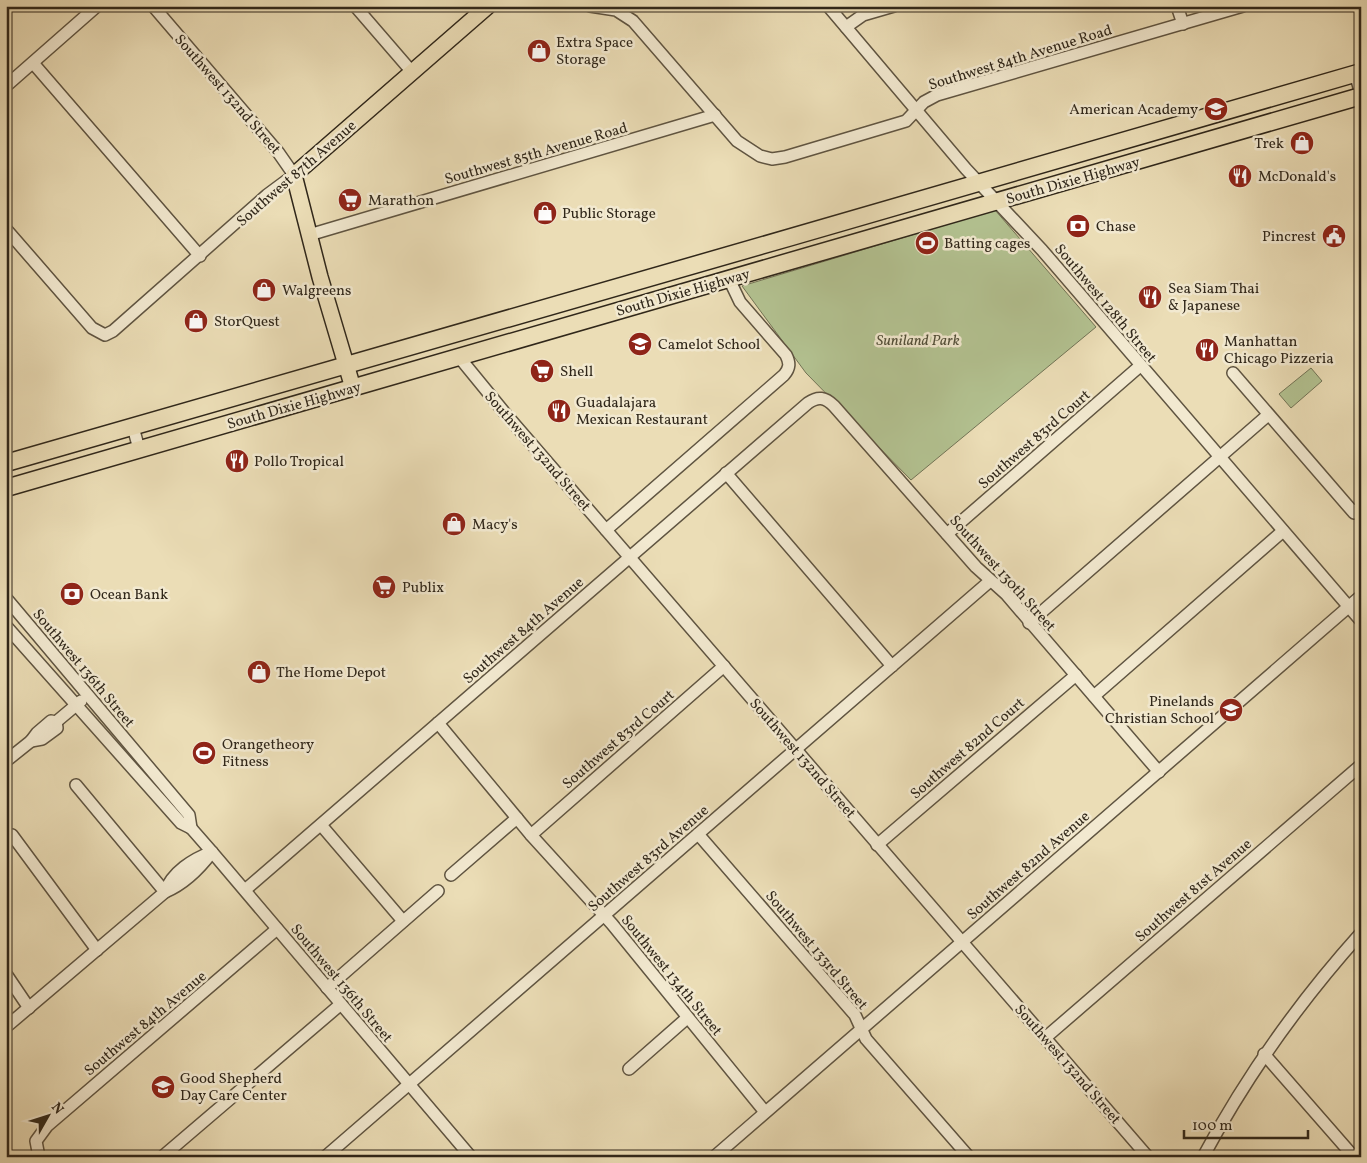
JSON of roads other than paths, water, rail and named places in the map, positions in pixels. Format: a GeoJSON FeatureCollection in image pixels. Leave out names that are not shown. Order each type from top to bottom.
{"type":"FeatureCollection","features":[{"type":"Feature","properties":{"kind":"highway","name":"South Dixie Highway"},"geometry":{"type":"LineString","coordinates":[[6,463],[1358,73]]}},
{"type":"Feature","properties":{"kind":"highway","name":"South Dixie Highway"},"geometry":{"type":"LineString","coordinates":[[6,488],[1361,95]]}},
{"type":"Feature","properties":{"kind":"highway"},"geometry":{"type":"LineString","coordinates":[[1172,126],[1178,149]]}},
{"type":"Feature","properties":{"kind":"highway"},"geometry":{"type":"LineString","coordinates":[[722,256],[729,279]]}},
{"type":"Feature","properties":{"kind":"highway"},"geometry":{"type":"LineString","coordinates":[[454,335],[460,356]]}},
{"type":"Feature","properties":{"kind":"main road","name":"Southwest 87th Avenue"},"geometry":{"type":"LineString","coordinates":[[294,175],[488,6]]}},
{"type":"Feature","properties":{"kind":"main road","name":"Southwest 132nd Street"},"geometry":{"type":"LineString","coordinates":[[294,175],[309,235],[353,388]]}},
{"type":"Feature","properties":{"kind":"street"},"geometry":{"type":"LineString","coordinates":[[6,86],[97,6]]}},
{"type":"Feature","properties":{"kind":"street","name":"Southwest 132nd Street"},"geometry":{"type":"LineString","coordinates":[[153,6],[278,152],[294,175]]}},
{"type":"Feature","properties":{"kind":"street"},"geometry":{"type":"LineString","coordinates":[[355,6],[412,72]]}},
{"type":"Feature","properties":{"kind":"street"},"geometry":{"type":"LineString","coordinates":[[590,6],[616,10],[633,20],[715,115]]}},
{"type":"Feature","properties":{"kind":"street","name":"Southwest 128th Street"},"geometry":{"type":"LineString","coordinates":[[828,6],[979,183],[1042,250],[1361,621]]}},
{"type":"Feature","properties":{"kind":"street"},"geometry":{"type":"LineString","coordinates":[[846,27],[859,17],[894,6]]}},
{"type":"Feature","properties":{"kind":"street"},"geometry":{"type":"LineString","coordinates":[[1177,6],[1183,24]]}},
{"type":"Feature","properties":{"kind":"street","name":"Southwest 84th Avenue Road"},"geometry":{"type":"LineString","coordinates":[[715,115],[737,141],[755,154],[772,159],[793,155],[906,121],[924,102],[937,95],[1243,6]]}},
{"type":"Feature","properties":{"kind":"street"},"geometry":{"type":"LineString","coordinates":[[33,63],[200,256]]}},
{"type":"Feature","properties":{"kind":"street"},"geometry":{"type":"LineString","coordinates":[[1358,73],[1361,95]]}},
{"type":"Feature","properties":{"kind":"street","name":"Southwest 85th Avenue Road"},"geometry":{"type":"LineString","coordinates":[[309,235],[715,115]]}},
{"type":"Feature","properties":{"kind":"street","name":"Southwest 87th Avenue"},"geometry":{"type":"LineString","coordinates":[[6,228],[92,328],[102,334],[114,331],[267,196],[294,175]]}},
{"type":"Feature","properties":{"kind":"street"},"geometry":{"type":"LineString","coordinates":[[606,530],[784,375],[789,366],[786,355],[740,302],[729,279]]}},
{"type":"Feature","properties":{"kind":"street","name":"Southwest 132nd Street"},"geometry":{"type":"LineString","coordinates":[[460,356],[476,379],[1148,1157]]}},
{"type":"Feature","properties":{"kind":"street","name":"Southwest 83rd Court"},"geometry":{"type":"LineString","coordinates":[[947,534],[1140,366]]}},
{"type":"Feature","properties":{"kind":"street"},"geometry":{"type":"LineString","coordinates":[[1233,373],[1354,513],[1361,507]]}},
{"type":"Feature","properties":{"kind":"street","name":"Southwest 130th Street"},"geometry":{"type":"LineString","coordinates":[[823,398],[840,413],[947,534],[990,580],[1006,594],[1159,772]]}},
{"type":"Feature","properties":{"kind":"street","name":"Southwest 84th Avenue"},"geometry":{"type":"LineString","coordinates":[[245,890],[808,403],[823,398]]}},
{"type":"Feature","properties":{"kind":"street"},"geometry":{"type":"LineString","coordinates":[[1030,623],[1268,415]]}},
{"type":"Feature","properties":{"kind":"street"},"geometry":{"type":"LineString","coordinates":[[133,427],[139,449]]}},
{"type":"Feature","properties":{"kind":"street"},"geometry":{"type":"LineString","coordinates":[[726,473],[892,666]]}},
{"type":"Feature","properties":{"kind":"street"},"geometry":{"type":"LineString","coordinates":[[1094,696],[1283,531]]}},
{"type":"Feature","properties":{"kind":"street","name":"Southwest 83rd Avenue"},"geometry":{"type":"LineString","coordinates":[[325,1157],[990,580]]}},
{"type":"Feature","properties":{"kind":"street","name":"Southwest 82nd Avenue"},"geometry":{"type":"LineString","coordinates":[[714,1157],[1361,596]]}},
{"type":"Feature","properties":{"kind":"street","name":"Southwest 136th Street"},"geometry":{"type":"LineString","coordinates":[[6,598],[189,815],[191,828]]}},
{"type":"Feature","properties":{"kind":"street","name":"Southwest 136th Street"},"geometry":{"type":"LineString","coordinates":[[6,626],[181,823],[191,828],[471,1157]]}},
{"type":"Feature","properties":{"kind":"street","name":"Southwest 83rd Court"},"geometry":{"type":"LineString","coordinates":[[531,835],[724,666]]}},
{"type":"Feature","properties":{"kind":"street","name":"Southwest 82nd Court"},"geometry":{"type":"LineString","coordinates":[[878,845],[1076,675]]}},
{"type":"Feature","properties":{"kind":"street"},"geometry":{"type":"LineString","coordinates":[[6,761],[32,741],[42,740],[57,728],[56,722],[77,706],[86,694]]}},
{"type":"Feature","properties":{"kind":"street","name":"Southwest 134th Street"},"geometry":{"type":"LineString","coordinates":[[438,723],[531,835],[604,916],[765,1112]]}},
{"type":"Feature","properties":{"kind":"street","name":"Southwest 81st Avenue"},"geometry":{"type":"LineString","coordinates":[[1045,1038],[1361,765]]}},
{"type":"Feature","properties":{"kind":"street"},"geometry":{"type":"LineString","coordinates":[[76,785],[165,892]]}},
{"type":"Feature","properties":{"kind":"street"},"geometry":{"type":"LineString","coordinates":[[451,875],[517,818]]}},
{"type":"Feature","properties":{"kind":"street"},"geometry":{"type":"LineString","coordinates":[[322,825],[403,921]]}},
{"type":"Feature","properties":{"kind":"street","name":"Southwest 133rd Street"},"geometry":{"type":"LineString","coordinates":[[698,834],[855,1015],[866,1039],[969,1157]]}},
{"type":"Feature","properties":{"kind":"street"},"geometry":{"type":"LineString","coordinates":[[12,835],[97,950]]}},
{"type":"Feature","properties":{"kind":"street"},"geometry":{"type":"LineString","coordinates":[[6,1027],[165,892],[169,881],[195,859],[212,852]]}},
{"type":"Feature","properties":{"kind":"street"},"geometry":{"type":"LineString","coordinates":[[327,988],[438,891]]}},
{"type":"Feature","properties":{"kind":"street","name":"Southwest 84th Avenue"},"geometry":{"type":"LineString","coordinates":[[39,1157],[36,1141],[47,1126],[277,929]]}},
{"type":"Feature","properties":{"kind":"street"},"geometry":{"type":"LineString","coordinates":[[1203,1157],[1264,1054],[1301,1003],[1361,933]]}},
{"type":"Feature","properties":{"kind":"street"},"geometry":{"type":"LineString","coordinates":[[6,974],[29,1008]]}},
{"type":"Feature","properties":{"kind":"street"},"geometry":{"type":"LineString","coordinates":[[162,1157],[340,1004]]}},
{"type":"Feature","properties":{"kind":"street"},"geometry":{"type":"LineString","coordinates":[[629,1069],[687,1018]]}},
{"type":"Feature","properties":{"kind":"street"},"geometry":{"type":"LineString","coordinates":[[1264,1054],[1354,1157]]}},
{"type":"Feature","properties":{"kind":"place","name":"Extra Space Storage"},"geometry":{"type":"Point","coordinates":[539,51]}},
{"type":"Feature","properties":{"kind":"place","name":"American Academy"},"geometry":{"type":"Point","coordinates":[1216,109]}},
{"type":"Feature","properties":{"kind":"place","name":"Trek"},"geometry":{"type":"Point","coordinates":[1302,143]}},
{"type":"Feature","properties":{"kind":"place","name":"McDonald's"},"geometry":{"type":"Point","coordinates":[1240,176]}},
{"type":"Feature","properties":{"kind":"place","name":"Marathon"},"geometry":{"type":"Point","coordinates":[350,200]}},
{"type":"Feature","properties":{"kind":"place","name":"Public Storage"},"geometry":{"type":"Point","coordinates":[545,213]}},
{"type":"Feature","properties":{"kind":"place","name":"Chase"},"geometry":{"type":"Point","coordinates":[1078,226]}},
{"type":"Feature","properties":{"kind":"place","name":"Pincrest"},"geometry":{"type":"Point","coordinates":[1334,236]}},
{"type":"Feature","properties":{"kind":"place","name":"Batting cages"},"geometry":{"type":"Point","coordinates":[927,243]}},
{"type":"Feature","properties":{"kind":"place","name":"Walgreens"},"geometry":{"type":"Point","coordinates":[264,290]}},
{"type":"Feature","properties":{"kind":"place","name":"Sea Siam Thai & Japanese"},"geometry":{"type":"Point","coordinates":[1150,297]}},
{"type":"Feature","properties":{"kind":"place","name":"StorQuest"},"geometry":{"type":"Point","coordinates":[196,321]}},
{"type":"Feature","properties":{"kind":"place","name":"Camelot School"},"geometry":{"type":"Point","coordinates":[640,344]}},
{"type":"Feature","properties":{"kind":"place","name":"Manhattan Chicago Pizzeria"},"geometry":{"type":"Point","coordinates":[1207,350]}},
{"type":"Feature","properties":{"kind":"place","name":"Shell"},"geometry":{"type":"Point","coordinates":[542,371]}},
{"type":"Feature","properties":{"kind":"place","name":"Guadalajara Mexican Restaurant"},"geometry":{"type":"Point","coordinates":[559,411]}},
{"type":"Feature","properties":{"kind":"place","name":"Pollo Tropical"},"geometry":{"type":"Point","coordinates":[237,461]}},
{"type":"Feature","properties":{"kind":"place","name":"Macy's"},"geometry":{"type":"Point","coordinates":[454,524]}},
{"type":"Feature","properties":{"kind":"place","name":"Publix"},"geometry":{"type":"Point","coordinates":[384,587]}},
{"type":"Feature","properties":{"kind":"place","name":"Ocean Bank"},"geometry":{"type":"Point","coordinates":[72,594]}},
{"type":"Feature","properties":{"kind":"place","name":"The Home Depot"},"geometry":{"type":"Point","coordinates":[259,672]}},
{"type":"Feature","properties":{"kind":"place","name":"Pinelands Christian School"},"geometry":{"type":"Point","coordinates":[1231,710]}},
{"type":"Feature","properties":{"kind":"place","name":"Orangetheory Fitness"},"geometry":{"type":"Point","coordinates":[204,753]}},
{"type":"Feature","properties":{"kind":"place","name":"Good Shepherd Day Care Center"},"geometry":{"type":"Point","coordinates":[163,1087]}},
{"type":"Feature","properties":{"kind":"park label","name":"Suniland Park"},"geometry":{"type":"Point","coordinates":[918,340]}}]}
